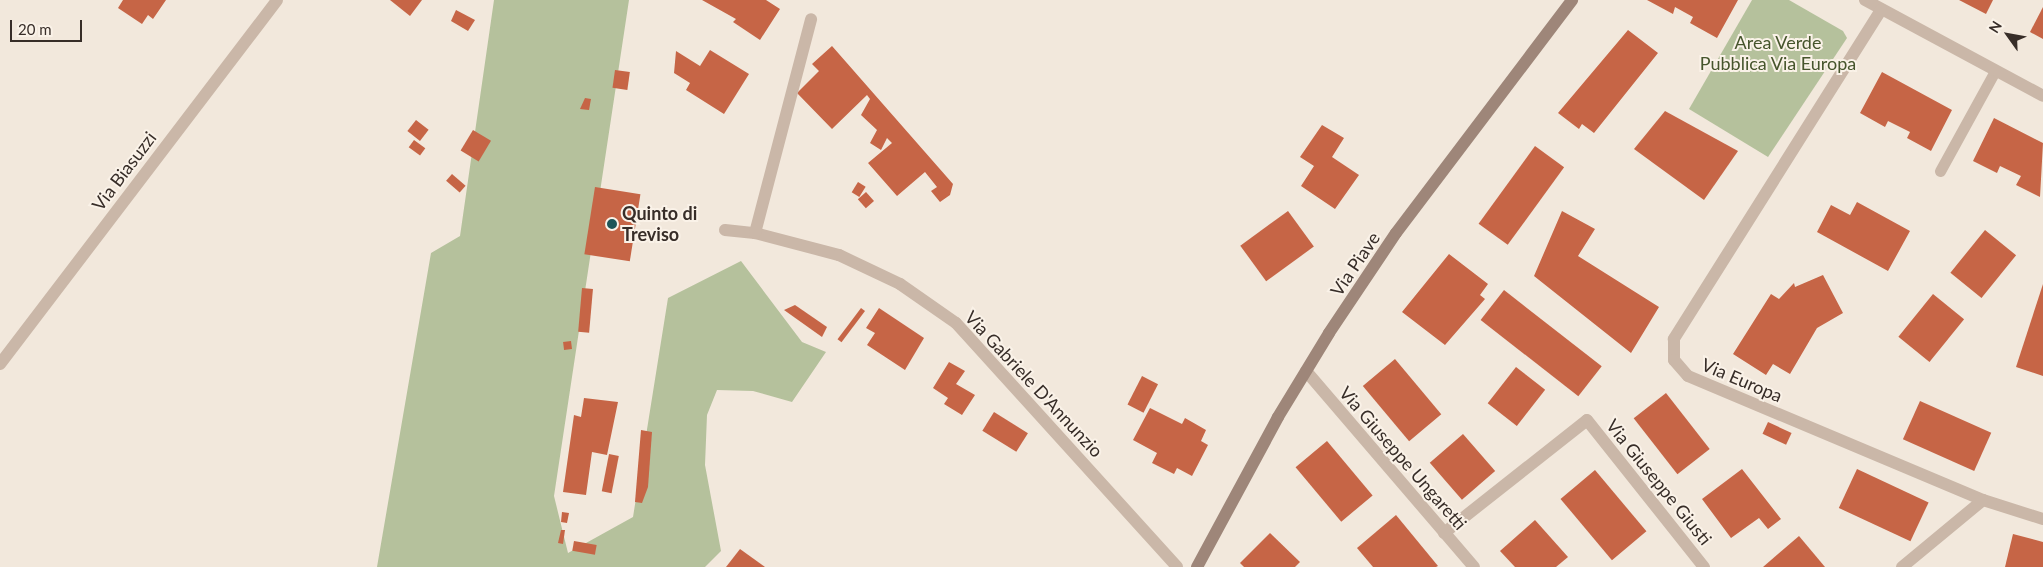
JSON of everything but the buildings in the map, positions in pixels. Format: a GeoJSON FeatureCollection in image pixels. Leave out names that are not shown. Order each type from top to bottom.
{"type":"FeatureCollection","features":[{"type":"Feature","properties":{"kind":"main road","name":"Via Piave"},"geometry":{"type":"LineString","coordinates":[[1197,567],[1306,371],[1396,233],[1572,0]]}},
{"type":"Feature","properties":{"kind":"street","name":"Via Biasuzzi"},"geometry":{"type":"LineString","coordinates":[[0,364],[277,0]]}},
{"type":"Feature","properties":{"kind":"street"},"geometry":{"type":"LineString","coordinates":[[1865,0],[2043,96]]}},
{"type":"Feature","properties":{"kind":"street","name":"Via Europa"},"geometry":{"type":"LineString","coordinates":[[1881,10],[1674,339],[1674,360],[1688,376],[1983,500],[2043,519]]}},
{"type":"Feature","properties":{"kind":"street"},"geometry":{"type":"LineString","coordinates":[[755,233],[811,20]]}},
{"type":"Feature","properties":{"kind":"street","name":"Via Gabriele D'Annunzio"},"geometry":{"type":"LineString","coordinates":[[725,230],[755,233],[839,255],[900,284],[956,323],[1176,567]]}},
{"type":"Feature","properties":{"kind":"street","name":"Via Giuseppe Ungaretti"},"geometry":{"type":"LineString","coordinates":[[1306,371],[1474,567]]}},
{"type":"Feature","properties":{"kind":"street","name":"Via Giuseppe Giusti"},"geometry":{"type":"LineString","coordinates":[[1444,533],[1587,420],[1704,567]]}},
{"type":"Feature","properties":{"kind":"street"},"geometry":{"type":"LineString","coordinates":[[1902,567],[1983,500]]}},
{"type":"Feature","properties":{"kind":"lane"},"geometry":{"type":"LineString","coordinates":[[1940,171],[1996,71]]}},
{"type":"Feature","properties":{"kind":"green space"},"geometry":{"type":"Polygon","coordinates":[[[494,0],[629,0],[554,496],[568,553],[633,517],[668,298],[741,261],[802,342],[826,352],[792,402],[753,391],[717,390],[707,415],[705,465],[721,551],[705,567],[377,567],[431,253],[460,236],[494,0]]]}},
{"type":"Feature","properties":{"kind":"green space","name":"Area Verde Pubblica Via Europa"},"geometry":{"type":"Polygon","coordinates":[[[1752,0],[1789,0],[1843,31],[1847,38],[1768,157],[1689,109],[1752,0]]]}},
{"type":"Feature","properties":{"kind":"place","name":"Quinto di Treviso"},"geometry":{"type":"Point","coordinates":[612,224]}}]}
